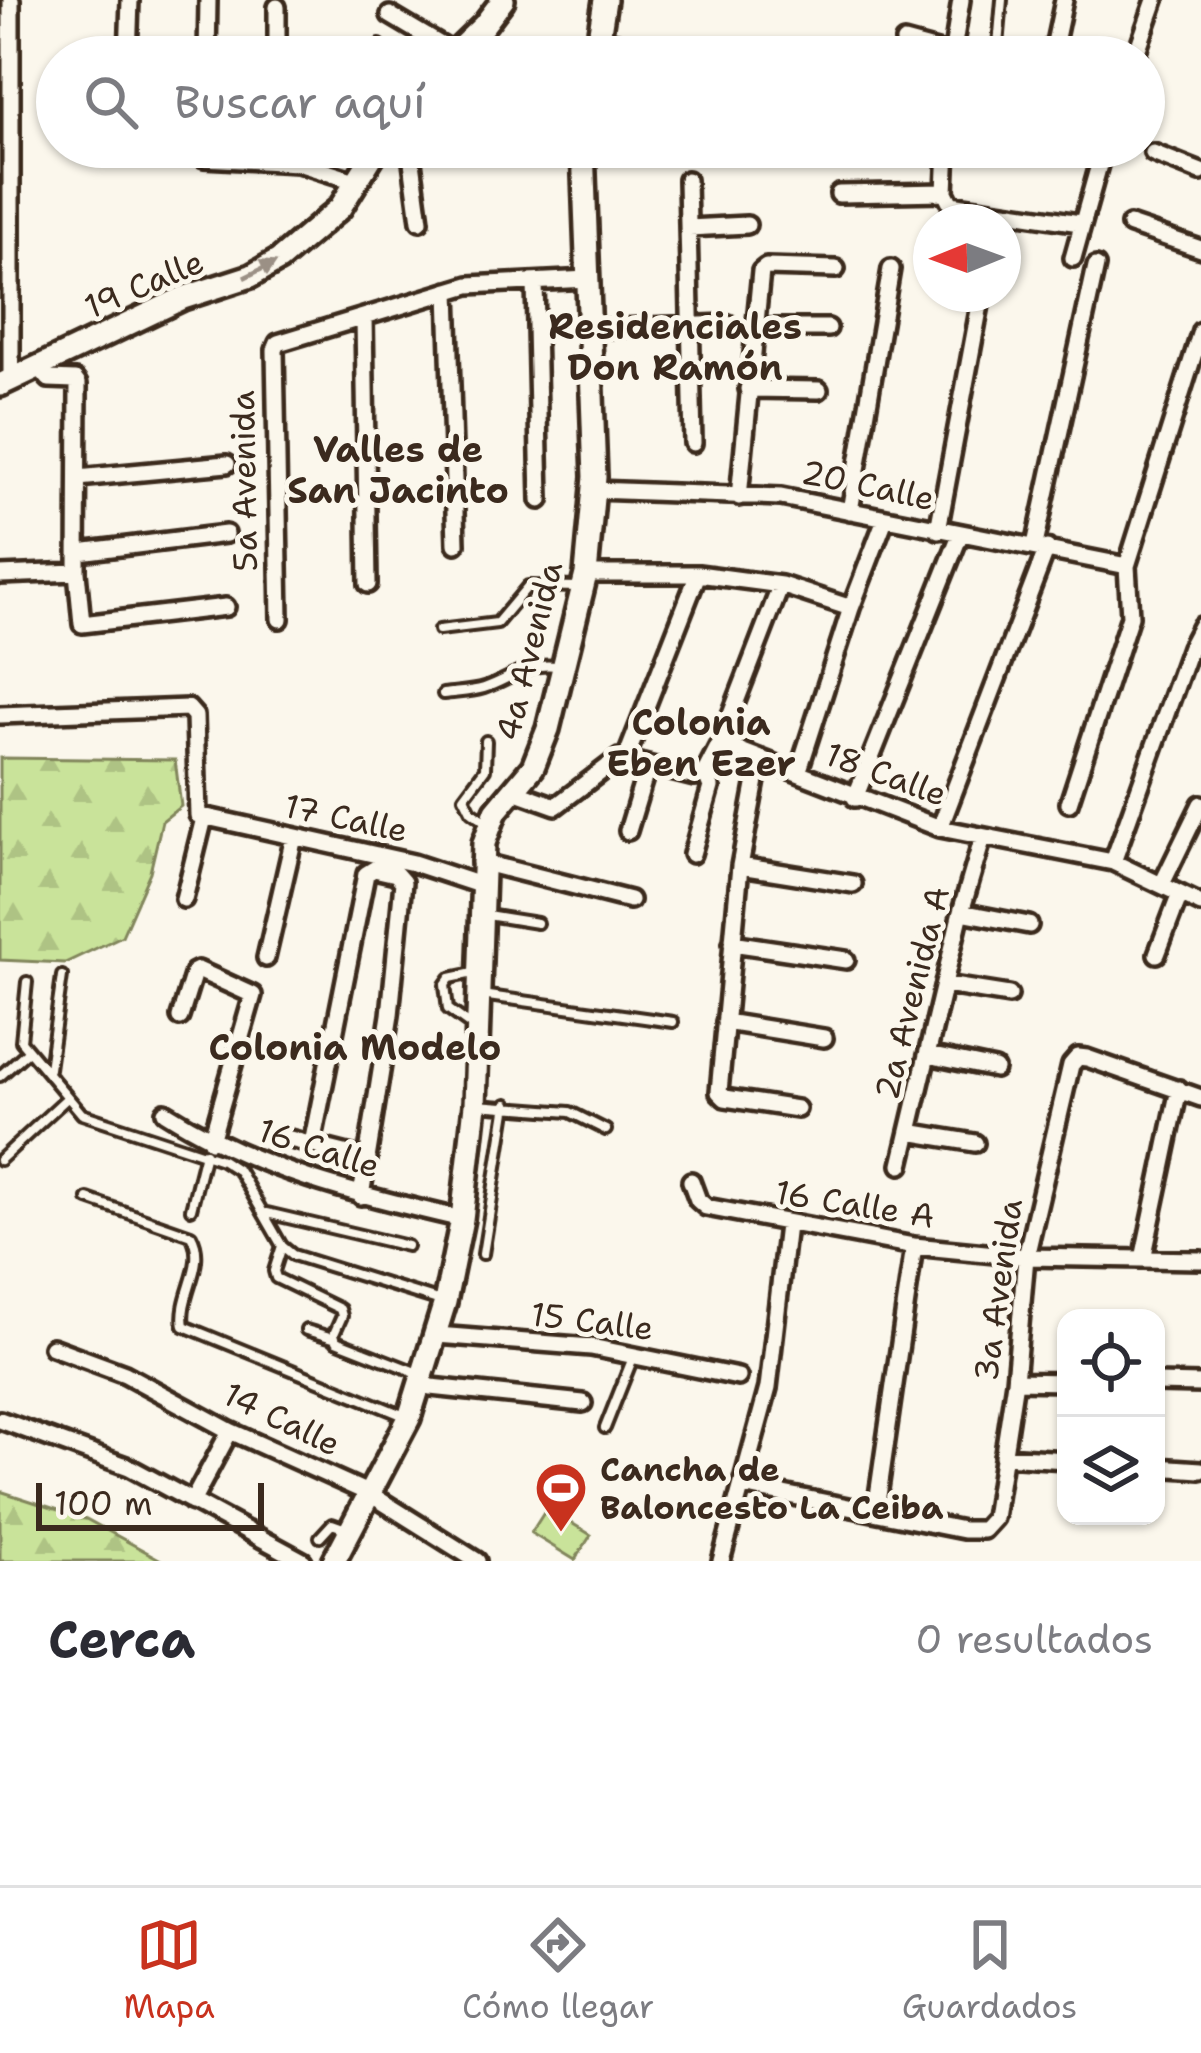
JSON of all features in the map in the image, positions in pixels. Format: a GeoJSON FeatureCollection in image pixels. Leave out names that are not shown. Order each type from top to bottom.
{"type":"FeatureCollection","features":[{"type":"Feature","properties":{"kind":"street"},"geometry":{"type":"LineString","coordinates":[[6,383],[5,88],[11,0]]}},
{"type":"Feature","properties":{"kind":"street"},"geometry":{"type":"LineString","coordinates":[[129,36],[130,0]]}},
{"type":"Feature","properties":{"kind":"street"},"geometry":{"type":"LineString","coordinates":[[207,36],[208,0]]}},
{"type":"Feature","properties":{"kind":"street"},"geometry":{"type":"LineString","coordinates":[[473,36],[502,0]]}},
{"type":"Feature","properties":{"kind":"street"},"geometry":{"type":"LineString","coordinates":[[600,36],[605,0]]}},
{"type":"Feature","properties":{"kind":"street"},"geometry":{"type":"LineString","coordinates":[[955,36],[961,0]]}},
{"type":"Feature","properties":{"kind":"street"},"geometry":{"type":"LineString","coordinates":[[1056,36],[1064,0]]}},
{"type":"Feature","properties":{"kind":"street"},"geometry":{"type":"LineString","coordinates":[[1142,36],[1155,0]]}},
{"type":"Feature","properties":{"kind":"street"},"geometry":{"type":"LineString","coordinates":[[277,7],[277,36]]}},
{"type":"Feature","properties":{"kind":"street"},"geometry":{"type":"LineString","coordinates":[[390,15],[423,36]]}},
{"type":"Feature","properties":{"kind":"street"},"geometry":{"type":"LineString","coordinates":[[1165,158],[1201,172]]}},
{"type":"Feature","properties":{"kind":"street"},"geometry":{"type":"LineString","coordinates":[[314,168],[355,181],[364,168]]}},
{"type":"Feature","properties":{"kind":"street"},"geometry":{"type":"LineString","coordinates":[[413,168],[420,221]]}},
{"type":"Feature","properties":{"kind":"street","name":"4a Avenida"},"geometry":{"type":"LineString","coordinates":[[334,1561],[409,1418],[446,1302],[475,1105],[480,873],[489,824],[532,767],[548,729],[584,580],[594,490],[584,168]]}},
{"type":"Feature","properties":{"kind":"street"},"geometry":{"type":"LineString","coordinates":[[946,196],[947,168]]}},
{"type":"Feature","properties":{"kind":"street"},"geometry":{"type":"LineString","coordinates":[[1072,258],[1097,168]]}},
{"type":"Feature","properties":{"kind":"street"},"geometry":{"type":"LineString","coordinates":[[687,180],[693,443]]}},
{"type":"Feature","properties":{"kind":"street","name":"19 Calle"},"geometry":{"type":"LineString","coordinates":[[6,383],[183,298],[251,276],[310,236],[340,208],[355,181]]}},
{"type":"Feature","properties":{"kind":"street"},"geometry":{"type":"LineString","coordinates":[[838,194],[946,196],[1080,224]]}},
{"type":"Feature","properties":{"kind":"street"},"geometry":{"type":"LineString","coordinates":[[1130,225],[1201,249]]}},
{"type":"Feature","properties":{"kind":"street"},"geometry":{"type":"LineString","coordinates":[[689,228],[747,226]]}},
{"type":"Feature","properties":{"kind":"street"},"geometry":{"type":"LineString","coordinates":[[940,828],[1041,546],[1096,266]]}},
{"type":"Feature","properties":{"kind":"street"},"geometry":{"type":"LineString","coordinates":[[739,497],[763,268],[836,269]]}},
{"type":"Feature","properties":{"kind":"street"},"geometry":{"type":"LineString","coordinates":[[850,511],[891,269]]}},
{"type":"Feature","properties":{"kind":"street"},"geometry":{"type":"LineString","coordinates":[[368,584],[364,317],[492,281],[588,279]]}},
{"type":"Feature","properties":{"kind":"street"},"geometry":{"type":"LineString","coordinates":[[535,282],[540,500]]}},
{"type":"Feature","properties":{"kind":"street"},"geometry":{"type":"LineString","coordinates":[[448,290],[456,544]]}},
{"type":"Feature","properties":{"kind":"street"},"geometry":{"type":"LineString","coordinates":[[938,530],[979,312]]}},
{"type":"Feature","properties":{"kind":"street","name":"5a Avenida"},"geometry":{"type":"LineString","coordinates":[[280,619],[275,350],[278,344],[364,317]]}},
{"type":"Feature","properties":{"kind":"street"},"geometry":{"type":"LineString","coordinates":[[592,329],[728,324]]}},
{"type":"Feature","properties":{"kind":"street"},"geometry":{"type":"LineString","coordinates":[[758,328],[828,328]]}},
{"type":"Feature","properties":{"kind":"street"},"geometry":{"type":"LineString","coordinates":[[1069,803],[1130,616],[1127,566],[1192,396],[1201,331]]}},
{"type":"Feature","properties":{"kind":"street"},"geometry":{"type":"LineString","coordinates":[[39,367],[49,379],[79,384],[77,572],[82,624],[226,607]]}},
{"type":"Feature","properties":{"kind":"street"},"geometry":{"type":"LineString","coordinates":[[748,388],[819,390]]}},
{"type":"Feature","properties":{"kind":"street"},"geometry":{"type":"LineString","coordinates":[[78,478],[227,464]]}},
{"type":"Feature","properties":{"kind":"street","name":"20 Calle"},"geometry":{"type":"LineString","coordinates":[[594,490],[781,496],[1127,566]]}},
{"type":"Feature","properties":{"kind":"street"},"geometry":{"type":"LineString","coordinates":[[798,773],[885,518]]}},
{"type":"Feature","properties":{"kind":"street"},"geometry":{"type":"LineString","coordinates":[[79,552],[226,534]]}},
{"type":"Feature","properties":{"kind":"street"},"geometry":{"type":"LineString","coordinates":[[855,798],[960,535]]}},
{"type":"Feature","properties":{"kind":"street"},"geometry":{"type":"LineString","coordinates":[[0,575],[77,572]]}},
{"type":"Feature","properties":{"kind":"street"},"geometry":{"type":"LineString","coordinates":[[626,758],[698,574]]}},
{"type":"Feature","properties":{"kind":"street"},"geometry":{"type":"LineString","coordinates":[[584,580],[698,574],[781,585],[851,608]]}},
{"type":"Feature","properties":{"kind":"street"},"geometry":{"type":"LineString","coordinates":[[692,854],[711,788],[705,772],[781,585]]}},
{"type":"Feature","properties":{"kind":"street"},"geometry":{"type":"LineString","coordinates":[[1113,862],[1201,626]]}},
{"type":"Feature","properties":{"kind":"street"},"geometry":{"type":"LineString","coordinates":[[0,715],[193,711],[201,816],[184,899]]}},
{"type":"Feature","properties":{"kind":"street","name":"18 Calle"},"geometry":{"type":"LineString","coordinates":[[720,743],[940,828],[1113,862],[1201,904]]}},
{"type":"Feature","properties":{"kind":"street"},"geometry":{"type":"LineString","coordinates":[[514,791],[556,806],[611,760],[626,758],[683,776],[705,772]]}},
{"type":"Feature","properties":{"kind":"street"},"geometry":{"type":"LineString","coordinates":[[760,759],[740,866],[721,1096],[797,1109]]}},
{"type":"Feature","properties":{"kind":"street"},"geometry":{"type":"LineString","coordinates":[[628,831],[648,765]]}},
{"type":"Feature","properties":{"kind":"street"},"geometry":{"type":"LineString","coordinates":[[1162,884],[1201,804]]}},
{"type":"Feature","properties":{"kind":"street","name":"17 Calle"},"geometry":{"type":"LineString","coordinates":[[201,816],[413,863],[630,900]]}},
{"type":"Feature","properties":{"kind":"street"},"geometry":{"type":"LineString","coordinates":[[266,958],[294,837]]}},
{"type":"Feature","properties":{"kind":"street","name":"2a Avenida A"},"geometry":{"type":"LineString","coordinates":[[901,1165],[983,837]]}},
{"type":"Feature","properties":{"kind":"street"},"geometry":{"type":"LineString","coordinates":[[740,866],[853,884]]}},
{"type":"Feature","properties":{"kind":"street"},"geometry":{"type":"LineString","coordinates":[[312,1144],[366,874],[374,869],[396,874],[403,882],[390,1015],[361,1196]]}},
{"type":"Feature","properties":{"kind":"street"},"geometry":{"type":"LineString","coordinates":[[1157,954],[1180,894]]}},
{"type":"Feature","properties":{"kind":"street"},"geometry":{"type":"LineString","coordinates":[[961,912],[1029,925]]}},
{"type":"Feature","properties":{"kind":"street"},"geometry":{"type":"LineString","coordinates":[[732,943],[846,960]]}},
{"type":"Feature","properties":{"kind":"street"},"geometry":{"type":"LineString","coordinates":[[181,1018],[198,970],[253,995],[208,1147]]}},
{"type":"Feature","properties":{"kind":"street"},"geometry":{"type":"LineString","coordinates":[[946,985],[1009,995]]}},
{"type":"Feature","properties":{"kind":"street"},"geometry":{"type":"LineString","coordinates":[[725,1022],[824,1038]]}},
{"type":"Feature","properties":{"kind":"street"},"geometry":{"type":"LineString","coordinates":[[928,1055],[995,1069]]}},
{"type":"Feature","properties":{"kind":"street","name":"3a Avenida"},"geometry":{"type":"LineString","coordinates":[[876,1510],[963,1531],[983,1530],[994,1518],[1016,1381],[1026,1257],[1071,1065],[1078,1058],[1179,1088]]}},
{"type":"Feature","properties":{"kind":"street"},"geometry":{"type":"LineString","coordinates":[[1143,1259],[1179,1088],[1201,1098]]}},
{"type":"Feature","properties":{"kind":"street","name":"16 Calle"},"geometry":{"type":"LineString","coordinates":[[165,1112],[208,1147],[361,1196],[461,1219]]}},
{"type":"Feature","properties":{"kind":"street"},"geometry":{"type":"LineString","coordinates":[[909,1132],[975,1143]]}},
{"type":"Feature","properties":{"kind":"street"},"geometry":{"type":"LineString","coordinates":[[286,1138],[368,1159]]}},
{"type":"Feature","properties":{"kind":"street","name":"16 Calle A"},"geometry":{"type":"LineString","coordinates":[[691,1181],[706,1207],[914,1246],[1026,1257]]}},
{"type":"Feature","properties":{"kind":"street"},"geometry":{"type":"LineString","coordinates":[[721,1561],[768,1388],[787,1225]]}},
{"type":"Feature","properties":{"kind":"street"},"geometry":{"type":"LineString","coordinates":[[743,1486],[876,1510],[914,1246]]}},
{"type":"Feature","properties":{"kind":"street"},"geometry":{"type":"LineString","coordinates":[[1026,1257],[1201,1260]]}},
{"type":"Feature","properties":{"kind":"street","name":"15 Calle"},"geometry":{"type":"LineString","coordinates":[[437,1335],[635,1354],[737,1377]]}},
{"type":"Feature","properties":{"kind":"street","name":"14 Calle"},"geometry":{"type":"LineString","coordinates":[[52,1347],[125,1375],[230,1431],[370,1494],[477,1561]]}},
{"type":"Feature","properties":{"kind":"street"},"geometry":{"type":"LineString","coordinates":[[423,1380],[583,1402]]}},
{"type":"Feature","properties":{"kind":"street"},"geometry":{"type":"LineString","coordinates":[[1016,1381],[1057,1382]]}},
{"type":"Feature","properties":{"kind":"street"},"geometry":{"type":"LineString","coordinates":[[1165,1383],[1201,1384]]}},
{"type":"Feature","properties":{"kind":"street"},"geometry":{"type":"LineString","coordinates":[[0,1420],[129,1467],[303,1561]]}},
{"type":"Feature","properties":{"kind":"street"},"geometry":{"type":"LineString","coordinates":[[192,1502],[230,1431]]}},
{"type":"Feature","properties":{"kind":"street"},"geometry":{"type":"LineString","coordinates":[[1003,1456],[1057,1459]]}},
{"type":"Feature","properties":{"kind":"street"},"geometry":{"type":"LineString","coordinates":[[1165,1468],[1201,1471]]}},
{"type":"Feature","properties":{"kind":"lane"},"geometry":{"type":"LineString","coordinates":[[999,36],[1002,0]]}},
{"type":"Feature","properties":{"kind":"lane"},"geometry":{"type":"LineString","coordinates":[[439,630],[497,623],[528,586],[584,580]]}},
{"type":"Feature","properties":{"kind":"lane"},"geometry":{"type":"LineString","coordinates":[[443,694],[482,688],[503,676],[548,664],[564,668]]}},
{"type":"Feature","properties":{"kind":"lane"},"geometry":{"type":"LineString","coordinates":[[486,741],[485,769],[464,797],[471,811],[489,824]]}},
{"type":"Feature","properties":{"kind":"lane"},"geometry":{"type":"LineString","coordinates":[[480,914],[537,923]]}},
{"type":"Feature","properties":{"kind":"lane"},"geometry":{"type":"LineString","coordinates":[[478,1030],[448,1009],[445,985],[450,978],[479,972]]}},
{"type":"Feature","properties":{"kind":"lane"},"geometry":{"type":"LineString","coordinates":[[48,1070],[62,976]]}},
{"type":"Feature","properties":{"kind":"lane"},"geometry":{"type":"LineString","coordinates":[[27,982],[19,1034],[28,1051],[89,1119],[208,1147],[238,1171],[293,1255],[446,1302]]}},
{"type":"Feature","properties":{"kind":"lane"},"geometry":{"type":"LineString","coordinates":[[480,995],[673,1022]]}},
{"type":"Feature","properties":{"kind":"lane"},"geometry":{"type":"LineString","coordinates":[[0,1076],[28,1051]]}},
{"type":"Feature","properties":{"kind":"lane"},"geometry":{"type":"LineString","coordinates":[[0,1160],[67,1098]]}},
{"type":"Feature","properties":{"kind":"lane"},"geometry":{"type":"LineString","coordinates":[[475,1105],[570,1112],[606,1130]]}},
{"type":"Feature","properties":{"kind":"lane"},"geometry":{"type":"LineString","coordinates":[[483,1254],[507,1105]]}},
{"type":"Feature","properties":{"kind":"lane"},"geometry":{"type":"LineString","coordinates":[[191,1209],[208,1147]]}},
{"type":"Feature","properties":{"kind":"lane"},"geometry":{"type":"LineString","coordinates":[[88,1199],[191,1235],[199,1253],[184,1306],[184,1326],[409,1418]]}},
{"type":"Feature","properties":{"kind":"lane"},"geometry":{"type":"LineString","coordinates":[[265,1212],[407,1246]]}},
{"type":"Feature","properties":{"kind":"lane"},"geometry":{"type":"LineString","coordinates":[[283,1246],[274,1270],[276,1278],[340,1309],[333,1339]]}},
{"type":"Feature","properties":{"kind":"lane"},"geometry":{"type":"LineString","coordinates":[[306,1330],[423,1380]]}},
{"type":"Feature","properties":{"kind":"lane"},"geometry":{"type":"LineString","coordinates":[[605,1428],[635,1354]]}},
{"type":"Feature","properties":{"kind":"lane"},"geometry":{"type":"LineString","coordinates":[[320,1537],[332,1524],[350,1531]]}},
{"type":"Feature","properties":{"kind":"green space"},"geometry":{"type":"Polygon","coordinates":[[[0,758],[175,760],[181,806],[162,821],[150,872],[122,936],[65,963],[0,960],[0,758]]]}},
{"type":"Feature","properties":{"kind":"green space"},"geometry":{"type":"Polygon","coordinates":[[[0,1491],[86,1519],[163,1561],[0,1561],[0,1491]]]}},
{"type":"Feature","properties":{"kind":"green space","name":"Cancha de Baloncesto La Ceiba"},"geometry":{"type":"Polygon","coordinates":[[[547,1508],[591,1535],[575,1560],[531,1533],[547,1508]]]}},
{"type":"Feature","properties":{"kind":"place","name":"Cancha de Baloncesto La Ceiba"},"geometry":{"type":"Point","coordinates":[561,1534]}},
{"type":"Feature","properties":{"kind":"district","name":"Residenciales Don Ramón"},"geometry":{"type":"Point","coordinates":[675,346]}},
{"type":"Feature","properties":{"kind":"district","name":"Valles de San Jacinto"},"geometry":{"type":"Point","coordinates":[398,470]}},
{"type":"Feature","properties":{"kind":"district","name":"Colonia Eben Ezer"},"geometry":{"type":"Point","coordinates":[701,742]}},
{"type":"Feature","properties":{"kind":"district","name":"Colonia Modelo"},"geometry":{"type":"Point","coordinates":[355,1047]}}]}
